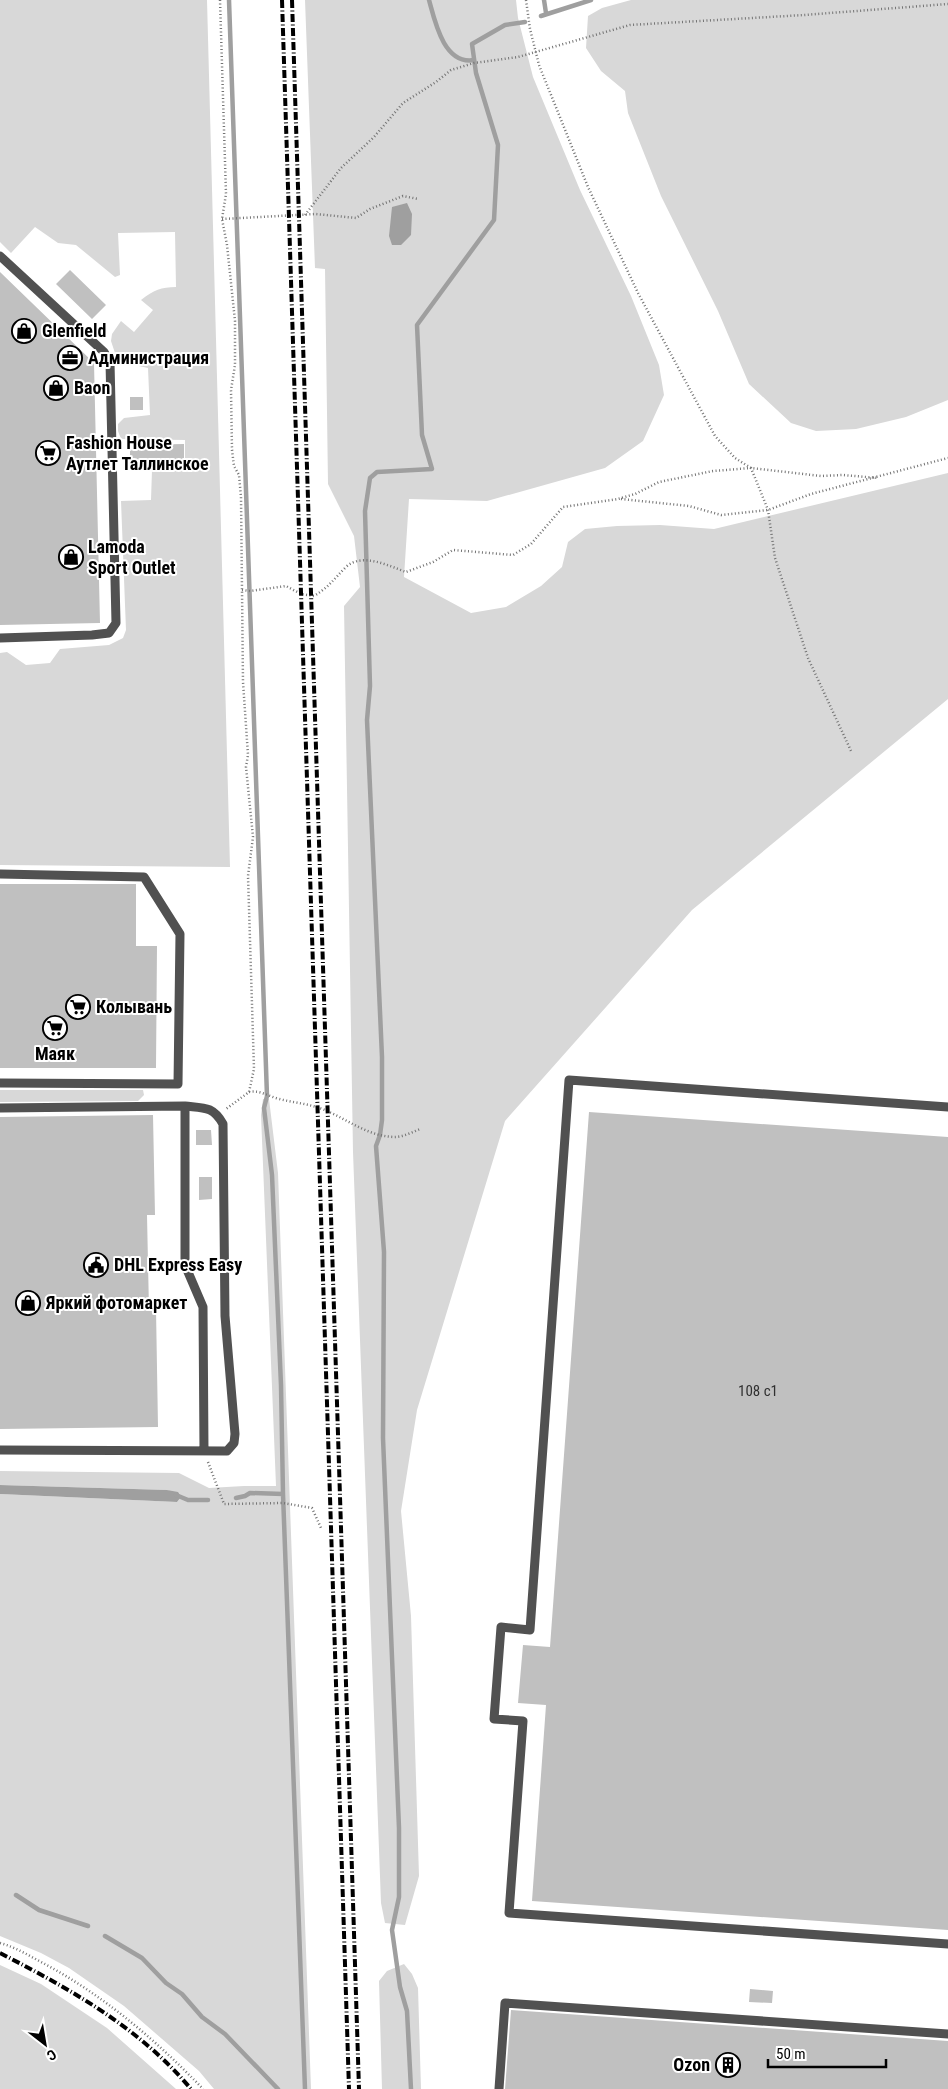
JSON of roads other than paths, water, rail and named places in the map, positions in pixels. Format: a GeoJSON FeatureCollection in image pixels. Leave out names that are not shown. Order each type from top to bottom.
{"type":"FeatureCollection","features":[{"type":"Feature","properties":{"kind":"lane"},"geometry":{"type":"LineString","coordinates":[[0,256],[104,352],[110,362],[116,623],[109,633],[0,638]]}},
{"type":"Feature","properties":{"kind":"lane"},"geometry":{"type":"LineString","coordinates":[[0,874],[144,877],[180,934],[178,1084],[0,1083]]}},
{"type":"Feature","properties":{"kind":"lane"},"geometry":{"type":"LineString","coordinates":[[948,1107],[569,1080],[530,1630],[501,1628],[494,1719],[523,1720],[509,1913],[948,1944]]}},
{"type":"Feature","properties":{"kind":"lane"},"geometry":{"type":"LineString","coordinates":[[185,1106],[185,1265],[204,1307],[204,1451]]}},
{"type":"Feature","properties":{"kind":"lane"},"geometry":{"type":"LineString","coordinates":[[0,1108],[185,1106],[209,1108],[218,1114],[223,1124],[225,1316],[235,1434],[234,1443],[227,1451],[0,1450]]}},
{"type":"Feature","properties":{"kind":"lane"},"geometry":{"type":"LineString","coordinates":[[499,2089],[505,2003],[948,2034]]}},
{"type":"Feature","properties":{"kind":"waterway"},"geometry":{"type":"LineString","coordinates":[[229,0],[267,1096],[264,1108],[272,1175],[281,1385],[283,1494],[305,2089]]}},
{"type":"Feature","properties":{"kind":"waterway"},"geometry":{"type":"LineString","coordinates":[[429,0],[438,30],[448,49],[455,56],[464,60],[474,60]]}},
{"type":"Feature","properties":{"kind":"waterway"},"geometry":{"type":"LineString","coordinates":[[544,0],[546,13]]}},
{"type":"Feature","properties":{"kind":"waterway"},"geometry":{"type":"LineString","coordinates":[[541,16],[591,0]]}},
{"type":"Feature","properties":{"kind":"waterway"},"geometry":{"type":"LineString","coordinates":[[411,2089],[407,2011],[400,1987],[392,1930],[399,1897],[399,1828],[383,1438],[384,1252],[376,1146],[382,1120],[382,1057],[367,720],[370,686],[365,511],[370,478],[377,472],[432,469],[422,435],[417,325],[494,220],[498,145],[476,73],[472,44],[505,25],[525,22]]}},
{"type":"Feature","properties":{"kind":"waterway"},"geometry":{"type":"LineString","coordinates":[[236,1498],[250,1493],[283,1494]]}},
{"type":"Feature","properties":{"kind":"waterway"},"geometry":{"type":"LineString","coordinates":[[176,1495],[188,1500],[208,1500]]}},
{"type":"Feature","properties":{"kind":"waterway"},"geometry":{"type":"LineString","coordinates":[[16,1895],[39,1910],[88,1926]]}},
{"type":"Feature","properties":{"kind":"waterway"},"geometry":{"type":"LineString","coordinates":[[105,1936],[142,1958],[166,1983],[182,1994],[202,2017],[225,2034],[278,2089]]}},
{"type":"Feature","properties":{"kind":"railway"},"geometry":{"type":"LineString","coordinates":[[282,0],[349,2089]]}},
{"type":"Feature","properties":{"kind":"railway"},"geometry":{"type":"LineString","coordinates":[[292,0],[359,2089]]}},
{"type":"Feature","properties":{"kind":"railway"},"geometry":{"type":"LineString","coordinates":[[0,1953],[78,1996],[127,2029],[171,2067],[191,2089]]}},
{"type":"Feature","properties":{"kind":"place","name":"Glenfield"},"geometry":{"type":"Point","coordinates":[24,331]}},
{"type":"Feature","properties":{"kind":"place","name":"Администрация"},"geometry":{"type":"Point","coordinates":[70,358]}},
{"type":"Feature","properties":{"kind":"place","name":"Baon"},"geometry":{"type":"Point","coordinates":[56,388]}},
{"type":"Feature","properties":{"kind":"place","name":"Fashion House Аутлет Таллинское"},"geometry":{"type":"Point","coordinates":[48,453]}},
{"type":"Feature","properties":{"kind":"place","name":"Lamoda Sport Outlet"},"geometry":{"type":"Point","coordinates":[71,557]}},
{"type":"Feature","properties":{"kind":"place","name":"Колывань"},"geometry":{"type":"Point","coordinates":[78,1007]}},
{"type":"Feature","properties":{"kind":"place","name":"Маяк"},"geometry":{"type":"Point","coordinates":[55,1028]}},
{"type":"Feature","properties":{"kind":"place","name":"DHL Express Easy"},"geometry":{"type":"Point","coordinates":[96,1265]}},
{"type":"Feature","properties":{"kind":"place","name":"Яркий фотомаркет"},"geometry":{"type":"Point","coordinates":[28,1303]}},
{"type":"Feature","properties":{"kind":"place","name":"Ozon"},"geometry":{"type":"Point","coordinates":[728,2065]}}]}
